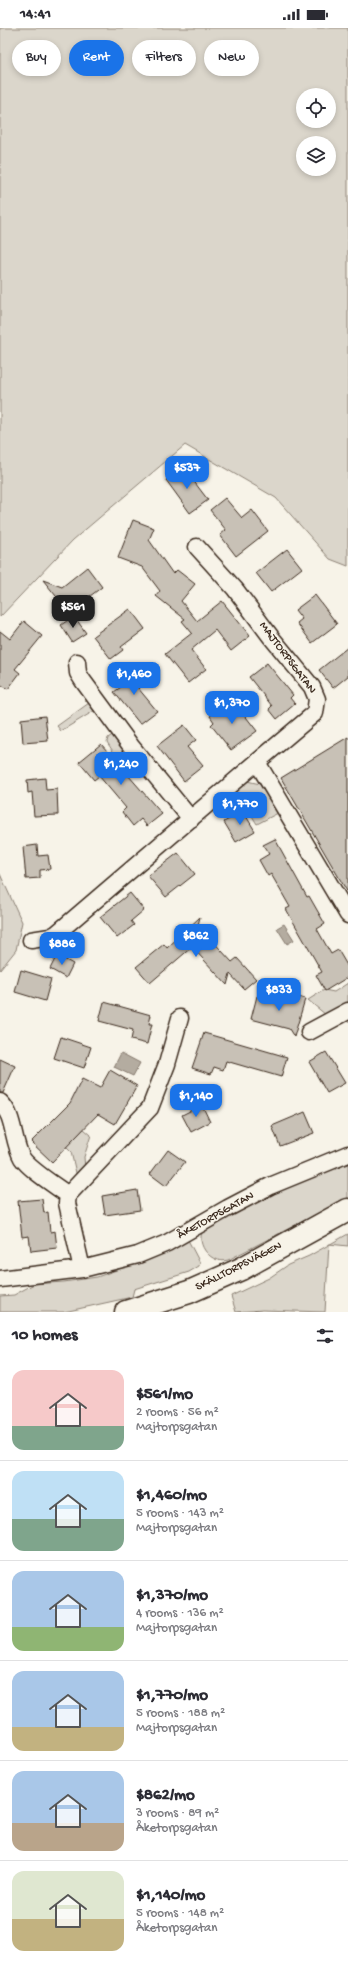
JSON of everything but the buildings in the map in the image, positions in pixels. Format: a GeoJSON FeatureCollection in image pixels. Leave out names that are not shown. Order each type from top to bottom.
{"type":"FeatureCollection","features":[{"type":"Feature","properties":{"kind":"street","name":"MAJTORPSGATAN"},"geometry":{"type":"LineString","coordinates":[[31,940],[50,937],[56,934],[315,714],[317,699],[315,691],[271,637],[235,589],[198,547]]}},
{"type":"Feature","properties":{"kind":"street"},"geometry":{"type":"LineString","coordinates":[[77,662],[78,672],[82,681],[131,746],[191,819]]}},
{"type":"Feature","properties":{"kind":"street"},"geometry":{"type":"LineString","coordinates":[[257,762],[348,915]]}},
{"type":"Feature","properties":{"kind":"street"},"geometry":{"type":"LineString","coordinates":[[309,1032],[348,1010]]}},
{"type":"Feature","properties":{"kind":"street"},"geometry":{"type":"LineString","coordinates":[[82,1269],[67,1204],[68,1195],[150,1108],[167,1064],[180,1018]]}},
{"type":"Feature","properties":{"kind":"street"},"geometry":{"type":"LineString","coordinates":[[0,1102],[7,1108],[14,1136],[23,1159],[32,1169],[68,1195]]}},
{"type":"Feature","properties":{"kind":"street","name":"ÅKETORPSGATAN"},"geometry":{"type":"LineString","coordinates":[[0,1279],[82,1269],[138,1255],[167,1243],[270,1186],[348,1154]]}},
{"type":"Feature","properties":{"kind":"street","name":"SKÄLLTORPSVÄGEN"},"geometry":{"type":"LineString","coordinates":[[126,1312],[189,1292],[240,1269],[348,1210]]}},
{"type":"Feature","properties":{"kind":"shaded area"},"geometry":{"type":"Polygon","coordinates":[[[0,28],[348,28],[348,566],[330,559],[276,498],[185,445],[73,540],[0,617],[0,28]]]}},
{"type":"Feature","properties":{"kind":"shaded area"},"geometry":{"type":"Polygon","coordinates":[[[89,703],[94,711],[61,731],[57,726],[89,703]]]}},
{"type":"Feature","properties":{"kind":"shaded area"},"geometry":{"type":"Polygon","coordinates":[[[112,735],[127,753],[121,758],[114,753],[107,742],[108,738],[112,735]]]}},
{"type":"Feature","properties":{"kind":"shaded area"},"geometry":{"type":"Polygon","coordinates":[[[247,781],[260,784],[278,813],[257,824],[246,808],[235,804],[229,805],[225,799],[247,781]]]}},
{"type":"Feature","properties":{"kind":"shaded area"},"geometry":{"type":"Polygon","coordinates":[[[0,874],[22,922],[16,950],[0,970],[0,874]]]}},
{"type":"Feature","properties":{"kind":"shaded area"},"geometry":{"type":"Polygon","coordinates":[[[284,924],[294,940],[287,944],[277,928],[284,924]]]}},
{"type":"Feature","properties":{"kind":"shaded area"},"geometry":{"type":"Polygon","coordinates":[[[348,983],[348,1006],[326,1015],[308,1000],[324,990],[334,992],[348,983]]]}},
{"type":"Feature","properties":{"kind":"shaded area"},"geometry":{"type":"Polygon","coordinates":[[[121,1053],[140,1063],[133,1076],[114,1067],[121,1053]]]}},
{"type":"Feature","properties":{"kind":"shaded area"},"geometry":{"type":"Polygon","coordinates":[[[84,1129],[91,1135],[84,1157],[85,1169],[77,1177],[71,1152],[66,1147],[84,1129]]]}},
{"type":"Feature","properties":{"kind":"shaded area"},"geometry":{"type":"Polygon","coordinates":[[[348,1162],[348,1198],[228,1260],[216,1260],[206,1252],[201,1242],[203,1230],[277,1190],[348,1162]]]}},
{"type":"Feature","properties":{"kind":"shaded area"},"geometry":{"type":"Polygon","coordinates":[[[348,1234],[348,1246],[330,1244],[348,1234]]]}},
{"type":"Feature","properties":{"kind":"shaded area"},"geometry":{"type":"Polygon","coordinates":[[[188,1240],[200,1263],[199,1266],[189,1272],[134,1289],[132,1297],[64,1312],[0,1312],[0,1296],[14,1295],[34,1284],[64,1282],[97,1277],[166,1252],[188,1240]]]}},
{"type":"Feature","properties":{"kind":"shaded area"},"geometry":{"type":"Polygon","coordinates":[[[329,1245],[325,1312],[262,1310],[236,1312],[231,1296],[269,1278],[288,1265],[329,1245]]]}}]}
